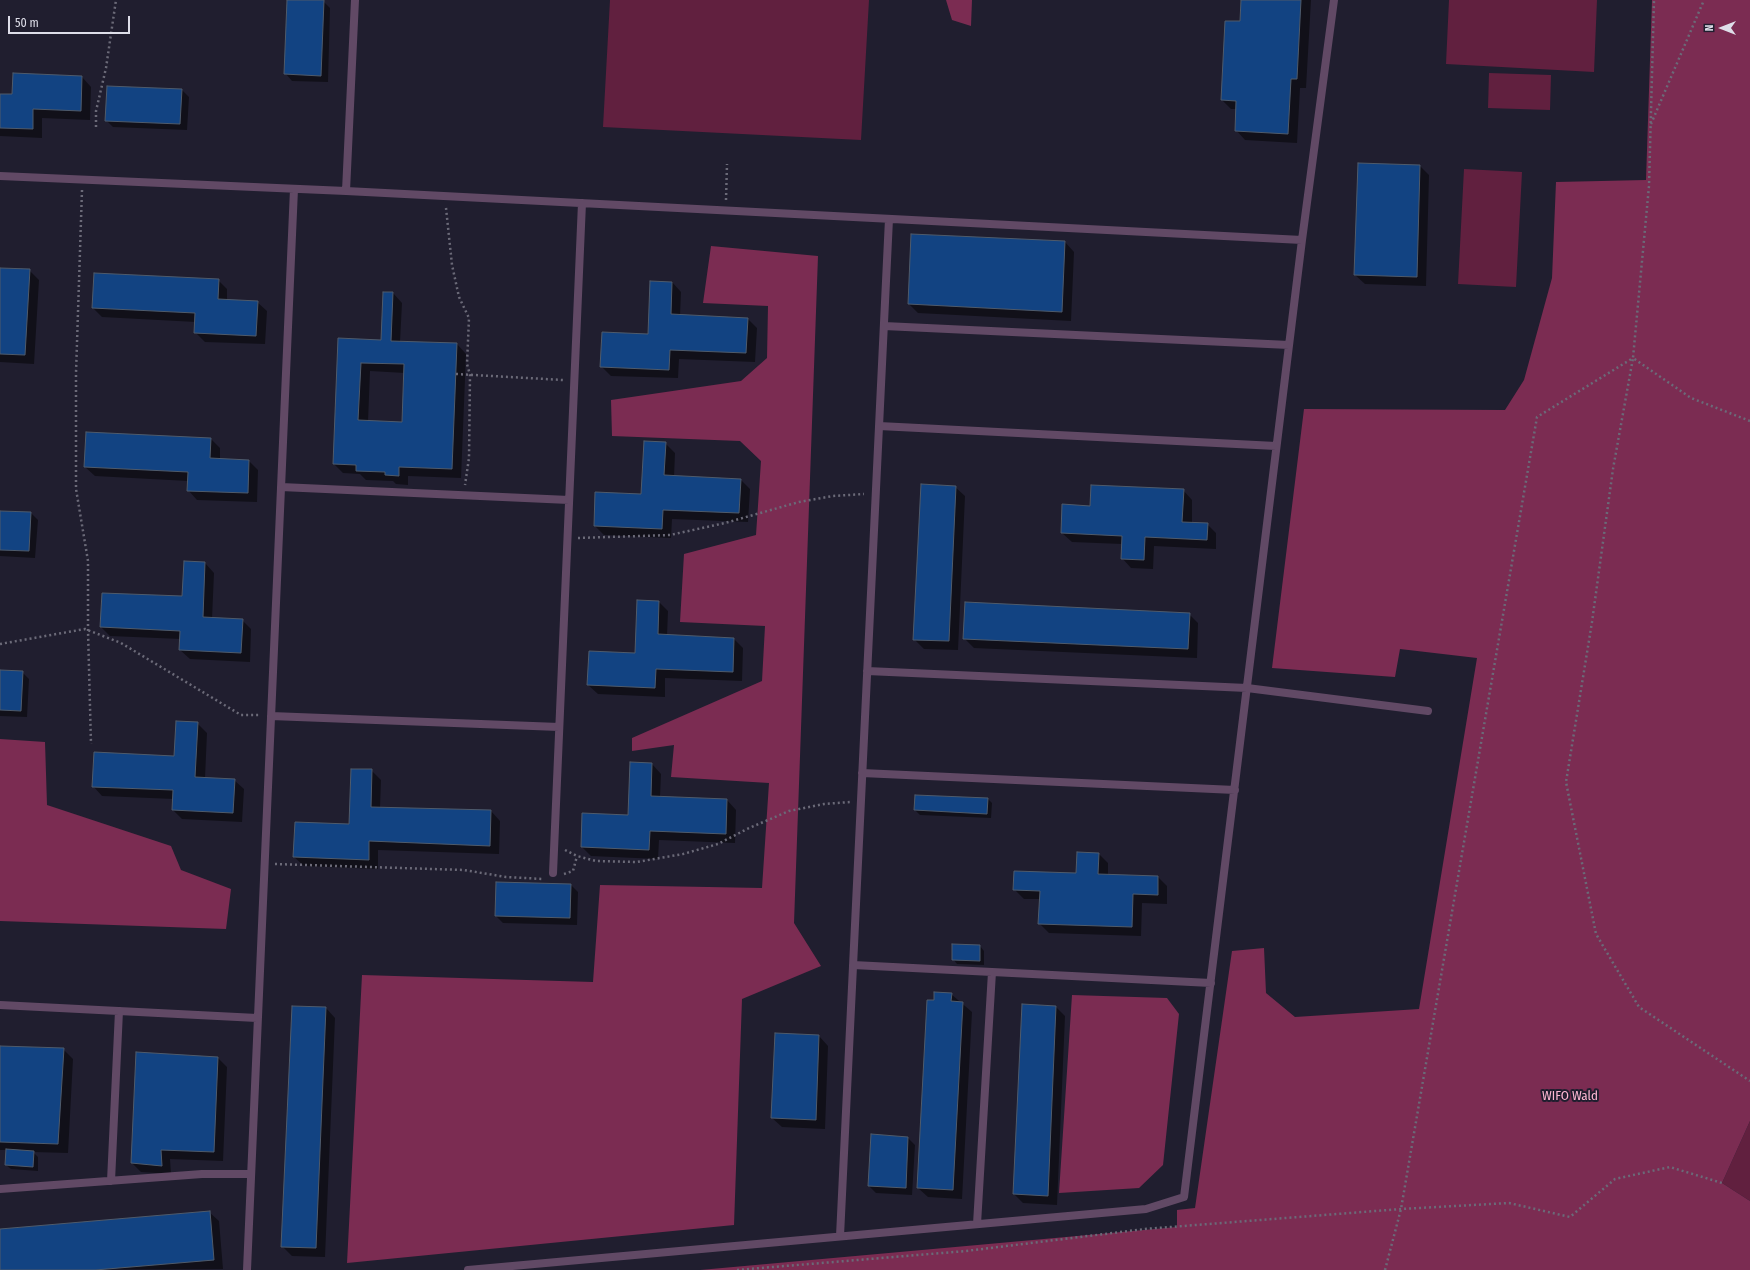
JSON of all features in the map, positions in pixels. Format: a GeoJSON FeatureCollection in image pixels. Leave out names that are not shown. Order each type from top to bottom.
{"type":"FeatureCollection","features":[{"type":"Feature","properties":{"kind":"lane"},"geometry":{"type":"LineString","coordinates":[[346,191],[355,0]]}},
{"type":"Feature","properties":{"kind":"lane"},"geometry":{"type":"LineString","coordinates":[[468,1270],[1146,1209],[1184,1197],[1276,446],[1334,0]]}},
{"type":"Feature","properties":{"kind":"lane"},"geometry":{"type":"LineString","coordinates":[[0,176],[346,191],[1302,240]]}},
{"type":"Feature","properties":{"kind":"lane"},"geometry":{"type":"LineString","coordinates":[[247,1270],[294,189]]}},
{"type":"Feature","properties":{"kind":"lane"},"geometry":{"type":"LineString","coordinates":[[554,875],[554,843],[582,203]]}},
{"type":"Feature","properties":{"kind":"lane"},"geometry":{"type":"LineString","coordinates":[[840,1236],[889,219]]}},
{"type":"Feature","properties":{"kind":"lane"},"geometry":{"type":"LineString","coordinates":[[884,326],[1289,345]]}},
{"type":"Feature","properties":{"kind":"lane"},"geometry":{"type":"LineString","coordinates":[[879,426],[1276,446]]}},
{"type":"Feature","properties":{"kind":"lane"},"geometry":{"type":"LineString","coordinates":[[281,487],[569,500]]}},
{"type":"Feature","properties":{"kind":"lane"},"geometry":{"type":"LineString","coordinates":[[867,671],[1247,688],[1428,711]]}},
{"type":"Feature","properties":{"kind":"lane"},"geometry":{"type":"LineString","coordinates":[[271,716],[559,727]]}},
{"type":"Feature","properties":{"kind":"lane"},"geometry":{"type":"LineString","coordinates":[[862,773],[1235,790]]}},
{"type":"Feature","properties":{"kind":"lane"},"geometry":{"type":"LineString","coordinates":[[853,965],[1211,983]]}},
{"type":"Feature","properties":{"kind":"lane"},"geometry":{"type":"LineString","coordinates":[[977,1224],[992,972]]}},
{"type":"Feature","properties":{"kind":"lane"},"geometry":{"type":"LineString","coordinates":[[0,1005],[258,1018]]}},
{"type":"Feature","properties":{"kind":"lane"},"geometry":{"type":"LineString","coordinates":[[111,1181],[119,1011]]}},
{"type":"Feature","properties":{"kind":"lane"},"geometry":{"type":"LineString","coordinates":[[0,1189],[202,1174],[251,1174]]}},
{"type":"Feature","properties":{"kind":"path"},"geometry":{"type":"LineString","coordinates":[[96,127],[96,110],[106,68],[116,0]]}},
{"type":"Feature","properties":{"kind":"path"},"geometry":{"type":"LineString","coordinates":[[1654,0],[1649,186],[1633,358],[1613,469],[1592,622],[1566,782],[1596,934],[1639,1008],[1750,1081]]}},
{"type":"Feature","properties":{"kind":"path"},"geometry":{"type":"LineString","coordinates":[[1650,126],[1704,0]]}},
{"type":"Feature","properties":{"kind":"path"},"geometry":{"type":"LineString","coordinates":[[726,210],[727,164]]}},
{"type":"Feature","properties":{"kind":"path"},"geometry":{"type":"LineString","coordinates":[[82,180],[75,435],[76,489],[88,561],[91,744]]}},
{"type":"Feature","properties":{"kind":"path"},"geometry":{"type":"LineString","coordinates":[[446,196],[452,265],[459,297],[469,318],[467,364],[470,375],[469,458],[464,495]]}},
{"type":"Feature","properties":{"kind":"path"},"geometry":{"type":"LineString","coordinates":[[1633,358],[1691,398],[1750,421]]}},
{"type":"Feature","properties":{"kind":"path"},"geometry":{"type":"LineString","coordinates":[[1385,1270],[1401,1209],[1537,417],[1633,358]]}},
{"type":"Feature","properties":{"kind":"path"},"geometry":{"type":"LineString","coordinates":[[456,374],[574,380]]}},
{"type":"Feature","properties":{"kind":"path"},"geometry":{"type":"LineString","coordinates":[[567,538],[599,539],[670,535],[725,523],[799,502],[833,496],[876,494]]}},
{"type":"Feature","properties":{"kind":"path"},"geometry":{"type":"LineString","coordinates":[[0,644],[88,630],[121,643],[241,715],[271,716]]}},
{"type":"Feature","properties":{"kind":"path"},"geometry":{"type":"LineString","coordinates":[[554,843],[577,856],[596,861],[637,862],[683,854],[718,844],[746,829],[789,811],[824,804],[860,802]]}},
{"type":"Feature","properties":{"kind":"path"},"geometry":{"type":"LineString","coordinates":[[264,864],[464,870],[506,877],[538,880],[573,871],[577,856]]}},
{"type":"Feature","properties":{"kind":"path"},"geometry":{"type":"LineString","coordinates":[[737,1270],[966,1251],[1145,1229],[1401,1209],[1509,1203],[1570,1217],[1615,1179],[1670,1167],[1722,1183]]}},
{"type":"Feature","properties":{"kind":"shaded area"},"geometry":{"type":"Polygon","coordinates":[[[610,0],[869,0],[861,140],[603,127],[610,0]]]}},
{"type":"Feature","properties":{"kind":"shaded area"},"geometry":{"type":"Polygon","coordinates":[[[1449,0],[1597,0],[1594,72],[1446,64],[1449,0]]]}},
{"type":"Feature","properties":{"kind":"shaded area"},"geometry":{"type":"Polygon","coordinates":[[[1489,73],[1551,75],[1550,110],[1488,108],[1489,73]]]}},
{"type":"Feature","properties":{"kind":"shaded area"},"geometry":{"type":"Polygon","coordinates":[[[1464,169],[1522,172],[1516,287],[1458,284],[1464,169]]]}},
{"type":"Feature","properties":{"kind":"shaded area"},"geometry":{"type":"Polygon","coordinates":[[[1750,1121],[1750,1201],[1722,1183],[1750,1121]]]}},
{"type":"Feature","properties":{"kind":"green space"},"geometry":{"type":"Polygon","coordinates":[[[946,0],[972,0],[971,26],[952,20],[946,0]]]}},
{"type":"Feature","properties":{"kind":"green space","name":"WIFO Wald"},"geometry":{"type":"Polygon","coordinates":[[[1652,0],[1750,0],[1750,1121],[1722,1183],[1750,1201],[1750,1270],[700,1270],[1177,1227],[1177,1210],[1195,1208],[1232,951],[1264,948],[1266,993],[1295,1017],[1419,1009],[1477,658],[1400,649],[1395,677],[1272,668],[1304,409],[1505,410],[1524,380],[1552,278],[1556,182],[1646,180],[1652,0]]]}},
{"type":"Feature","properties":{"kind":"green space"},"geometry":{"type":"Polygon","coordinates":[[[711,246],[818,256],[794,923],[821,966],[742,999],[734,1225],[347,1263],[362,975],[593,982],[600,885],[762,888],[769,783],[671,777],[674,745],[632,751],[632,738],[762,681],[765,626],[680,622],[684,554],[756,535],[761,461],[740,441],[612,436],[611,400],[741,381],[767,358],[768,306],[703,303],[711,246]]]}},
{"type":"Feature","properties":{"kind":"green space"},"geometry":{"type":"Polygon","coordinates":[[[0,739],[45,742],[47,805],[171,846],[181,870],[231,889],[226,929],[0,921],[0,739]]]}},
{"type":"Feature","properties":{"kind":"green space"},"geometry":{"type":"Polygon","coordinates":[[[1072,995],[1167,998],[1179,1014],[1163,1165],[1139,1188],[1059,1193],[1072,995]]]}},
{"type":"Feature","properties":{"kind":"building"},"geometry":{"type":"Polygon","coordinates":[[[287,0],[324,0],[321,76],[284,74],[287,0]]]}},
{"type":"Feature","properties":{"kind":"building"},"geometry":{"type":"Polygon","coordinates":[[[1241,0],[1301,0],[1297,79],[1291,79],[1288,134],[1235,131],[1236,101],[1221,100],[1225,21],[1240,21],[1241,0]]]}},
{"type":"Feature","properties":{"kind":"building"},"geometry":{"type":"Polygon","coordinates":[[[13,73],[82,76],[81,111],[33,109],[33,129],[0,128],[0,94],[12,94],[13,73]]]}},
{"type":"Feature","properties":{"kind":"building"},"geometry":{"type":"Polygon","coordinates":[[[107,86],[182,89],[180,124],[105,121],[107,86]]]}},
{"type":"Feature","properties":{"kind":"building"},"geometry":{"type":"Polygon","coordinates":[[[1358,163],[1420,165],[1417,277],[1354,275],[1358,163]]]}},
{"type":"Feature","properties":{"kind":"building"},"geometry":{"type":"Polygon","coordinates":[[[911,234],[1065,241],[1062,312],[908,304],[911,234]]]}},
{"type":"Feature","properties":{"kind":"building"},"geometry":{"type":"Polygon","coordinates":[[[0,268],[30,269],[25,355],[0,354],[0,268]]]}},
{"type":"Feature","properties":{"kind":"building"},"geometry":{"type":"Polygon","coordinates":[[[94,273],[219,279],[218,299],[258,301],[256,336],[194,333],[195,313],[92,308],[94,273]]]}},
{"type":"Feature","properties":{"kind":"building"},"geometry":{"type":"Polygon","coordinates":[[[650,281],[672,282],[671,314],[748,318],[746,353],[670,350],[669,370],[600,367],[602,332],[648,334],[650,281]]]}},
{"type":"Feature","properties":{"kind":"building"},"geometry":{"type":"Polygon","coordinates":[[[383,292],[393,292],[391,341],[457,343],[452,469],[399,467],[399,476],[385,475],[385,472],[356,471],[356,465],[333,464],[338,338],[381,340],[383,292]],[[361,363],[358,420],[402,422],[404,364],[361,363]]]}},
{"type":"Feature","properties":{"kind":"building"},"geometry":{"type":"Polygon","coordinates":[[[86,432],[211,438],[210,458],[249,460],[248,493],[187,491],[188,472],[84,467],[86,432]]]}},
{"type":"Feature","properties":{"kind":"building"},"geometry":{"type":"Polygon","coordinates":[[[644,441],[666,442],[664,475],[741,479],[739,513],[663,510],[662,529],[594,526],[595,492],[641,494],[644,441]]]}},
{"type":"Feature","properties":{"kind":"building"},"geometry":{"type":"Polygon","coordinates":[[[921,484],[956,486],[949,641],[913,640],[921,484]]]}},
{"type":"Feature","properties":{"kind":"building"},"geometry":{"type":"Polygon","coordinates":[[[1091,485],[1184,489],[1182,522],[1208,523],[1207,540],[1145,537],[1144,560],[1121,559],[1122,536],[1061,533],[1062,504],[1090,506],[1091,485]]]}},
{"type":"Feature","properties":{"kind":"building"},"geometry":{"type":"Polygon","coordinates":[[[0,511],[31,512],[29,551],[0,550],[0,511]]]}},
{"type":"Feature","properties":{"kind":"building"},"geometry":{"type":"Polygon","coordinates":[[[184,561],[205,562],[203,617],[243,619],[241,653],[179,650],[180,631],[100,627],[102,593],[182,596],[184,561]]]}},
{"type":"Feature","properties":{"kind":"building"},"geometry":{"type":"Polygon","coordinates":[[[637,600],[659,601],[658,634],[734,638],[733,672],[656,669],[655,688],[587,685],[589,651],[635,653],[637,600]]]}},
{"type":"Feature","properties":{"kind":"building"},"geometry":{"type":"Polygon","coordinates":[[[965,602],[1190,613],[1188,649],[963,639],[965,602]]]}},
{"type":"Feature","properties":{"kind":"building"},"geometry":{"type":"Polygon","coordinates":[[[0,670],[23,671],[21,711],[0,710],[0,670]]]}},
{"type":"Feature","properties":{"kind":"building"},"geometry":{"type":"Polygon","coordinates":[[[176,721],[198,722],[195,777],[235,779],[233,813],[172,810],[173,790],[92,787],[94,752],[174,756],[176,721]]]}},
{"type":"Feature","properties":{"kind":"building"},"geometry":{"type":"Polygon","coordinates":[[[630,762],[652,763],[651,796],[727,799],[726,834],[650,831],[649,850],[581,847],[582,813],[628,815],[630,762]]]}},
{"type":"Feature","properties":{"kind":"building"},"geometry":{"type":"Polygon","coordinates":[[[351,769],[372,769],[371,807],[491,810],[490,846],[369,841],[369,860],[293,857],[295,822],[349,824],[351,769]]]}},
{"type":"Feature","properties":{"kind":"building"},"geometry":{"type":"Polygon","coordinates":[[[915,795],[988,798],[987,814],[914,810],[915,795]]]}},
{"type":"Feature","properties":{"kind":"building"},"geometry":{"type":"Polygon","coordinates":[[[1077,852],[1099,853],[1098,874],[1158,876],[1158,895],[1133,894],[1132,927],[1038,924],[1040,891],[1013,890],[1014,871],[1076,873],[1077,852]]]}},
{"type":"Feature","properties":{"kind":"building"},"geometry":{"type":"Polygon","coordinates":[[[496,882],[571,884],[570,918],[495,916],[496,882]]]}},
{"type":"Feature","properties":{"kind":"building"},"geometry":{"type":"Polygon","coordinates":[[[952,944],[980,945],[980,961],[952,960],[952,944]]]}},
{"type":"Feature","properties":{"kind":"building"},"geometry":{"type":"Polygon","coordinates":[[[934,992],[952,993],[951,1001],[963,1002],[953,1190],[917,1188],[927,1000],[934,1000],[934,992]]]}},
{"type":"Feature","properties":{"kind":"building"},"geometry":{"type":"Polygon","coordinates":[[[1022,1004],[1056,1006],[1048,1196],[1013,1194],[1022,1004]]]}},
{"type":"Feature","properties":{"kind":"building"},"geometry":{"type":"Polygon","coordinates":[[[292,1006],[326,1007],[316,1248],[281,1247],[292,1006]]]}},
{"type":"Feature","properties":{"kind":"building"},"geometry":{"type":"Polygon","coordinates":[[[775,1033],[819,1035],[816,1120],[771,1118],[775,1033]]]}},
{"type":"Feature","properties":{"kind":"building"},"geometry":{"type":"Polygon","coordinates":[[[0,1046],[64,1048],[58,1144],[0,1142],[0,1046]]]}},
{"type":"Feature","properties":{"kind":"building"},"geometry":{"type":"Polygon","coordinates":[[[136,1052],[218,1057],[214,1152],[161,1150],[162,1166],[131,1163],[136,1052]]]}},
{"type":"Feature","properties":{"kind":"building"},"geometry":{"type":"Polygon","coordinates":[[[871,1134],[908,1137],[906,1188],[868,1186],[871,1134]]]}},
{"type":"Feature","properties":{"kind":"building"},"geometry":{"type":"Polygon","coordinates":[[[6,1149],[34,1151],[33,1167],[5,1165],[6,1149]]]}},
{"type":"Feature","properties":{"kind":"building"},"geometry":{"type":"Polygon","coordinates":[[[210,1211],[214,1260],[95,1270],[0,1270],[0,1229],[210,1211]]]}}]}
